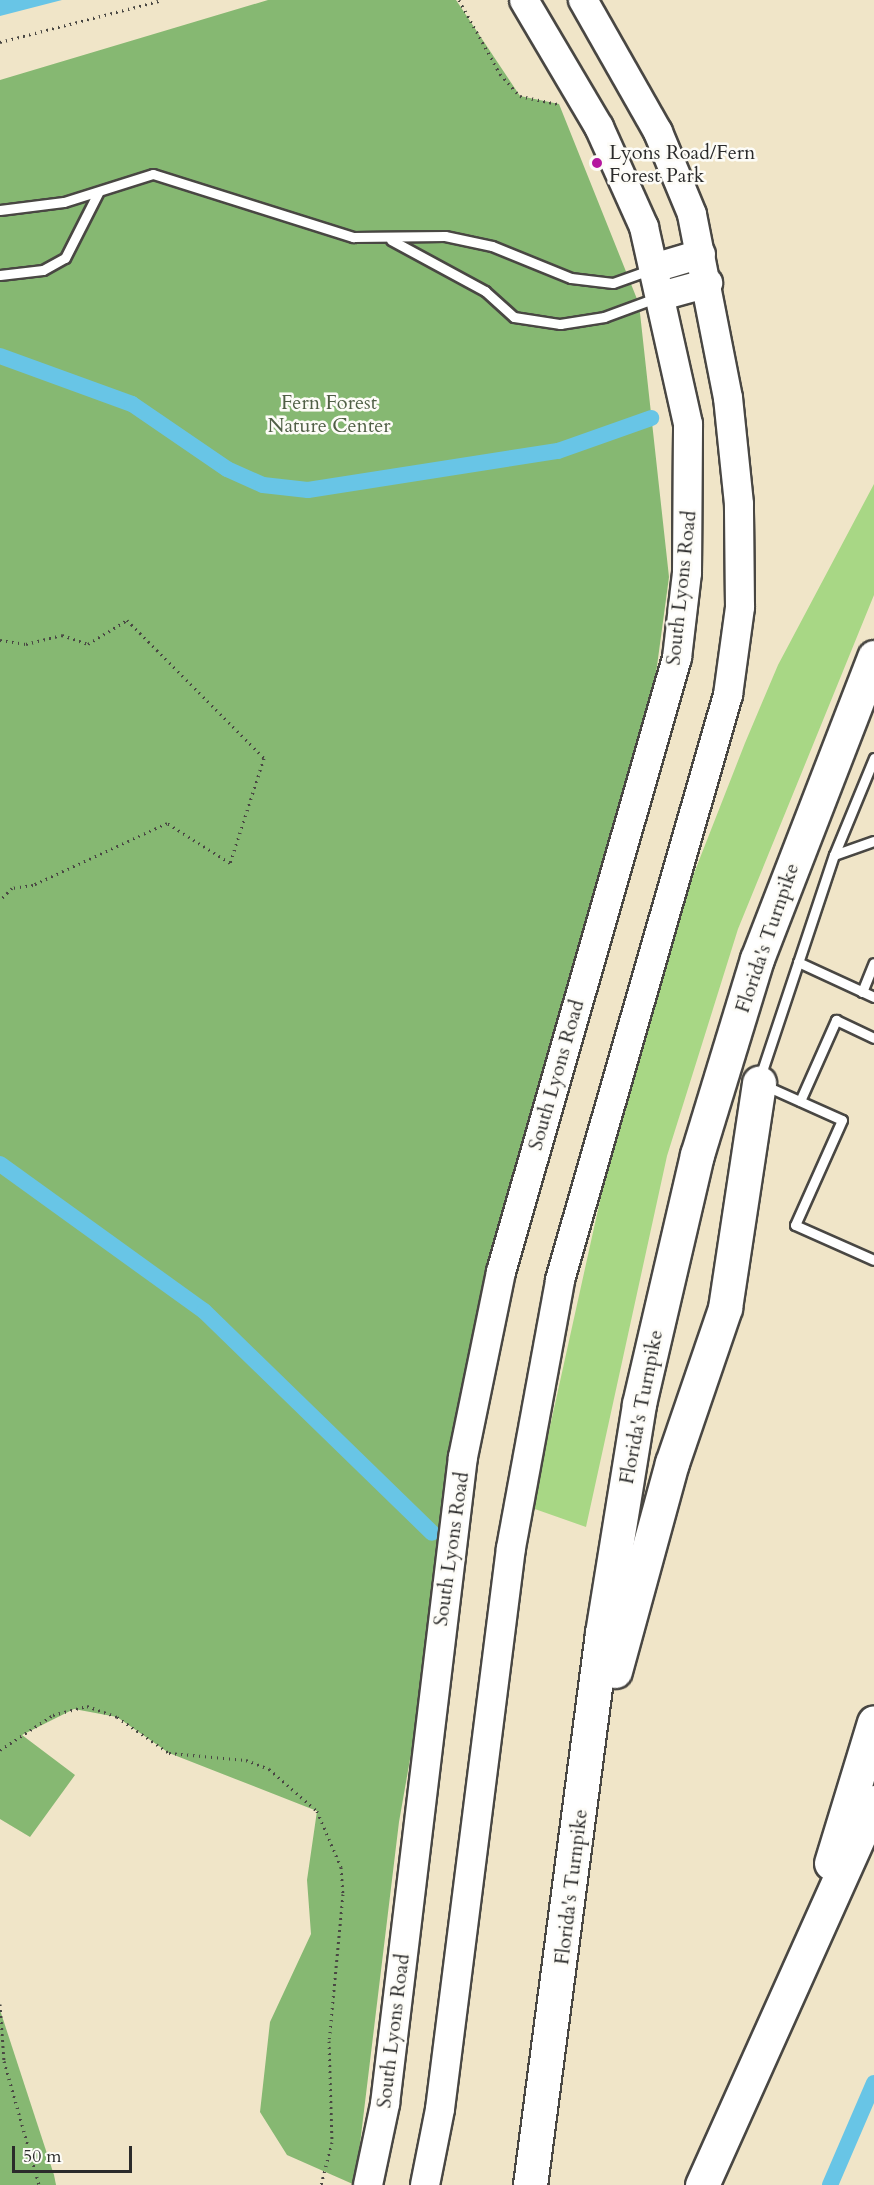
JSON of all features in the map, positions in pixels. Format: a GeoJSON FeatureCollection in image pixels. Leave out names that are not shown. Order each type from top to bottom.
{"type":"FeatureCollection","features":[{"type":"Feature","properties":{"kind":"highway","name":"Florida's Turnpike"},"geometry":{"type":"LineString","coordinates":[[531,2185],[589,1740],[639,1404],[697,1155],[757,959],[871,659]]}},
{"type":"Feature","properties":{"kind":"highway"},"geometry":{"type":"LineString","coordinates":[[589,1740],[606,1703],[672,1463],[725,1308],[759,1083]]}},
{"type":"Feature","properties":{"kind":"highway"},"geometry":{"type":"LineString","coordinates":[[814,1932],[840,1822],[874,1722]]}},
{"type":"Feature","properties":{"kind":"highway"},"geometry":{"type":"LineString","coordinates":[[702,2185],[874,1802]]}},
{"type":"Feature","properties":{"kind":"main road","name":"South Lyons Road"},"geometry":{"type":"LineString","coordinates":[[368,2185],[385,2104],[463,1457],[507,1249],[677,658],[687,573],[689,457],[675,348],[654,268],[618,162],[524,0]]}},
{"type":"Feature","properties":{"kind":"main road"},"geometry":{"type":"LineString","coordinates":[[583,0],[640,97]]}},
{"type":"Feature","properties":{"kind":"main road"},"geometry":{"type":"LineString","coordinates":[[425,2185],[440,2109],[511,1548],[560,1280],[728,695],[740,607],[739,504],[708,284],[692,213],[599,0]]}},
{"type":"Feature","properties":{"kind":"main road"},"geometry":{"type":"LineString","coordinates":[[654,268],[701,254]]}},
{"type":"Feature","properties":{"kind":"main road"},"geometry":{"type":"LineString","coordinates":[[661,296],[708,284]]}},
{"type":"Feature","properties":{"kind":"lane"},"geometry":{"type":"LineString","coordinates":[[0,210],[98,193],[153,174],[311,228],[389,238],[445,236],[492,246],[571,278],[614,283],[654,268]]}},
{"type":"Feature","properties":{"kind":"lane"},"geometry":{"type":"LineString","coordinates":[[0,275],[43,270],[65,258],[98,193]]}},
{"type":"Feature","properties":{"kind":"lane"},"geometry":{"type":"LineString","coordinates":[[389,238],[485,291],[514,317],[560,324],[604,317],[661,296]]}},
{"type":"Feature","properties":{"kind":"lane"},"geometry":{"type":"LineString","coordinates":[[874,758],[834,855],[759,1083],[842,1120],[795,1225],[874,1260]]}},
{"type":"Feature","properties":{"kind":"lane"},"geometry":{"type":"LineString","coordinates":[[834,855],[874,841]]}},
{"type":"Feature","properties":{"kind":"lane"},"geometry":{"type":"LineString","coordinates":[[798,962],[874,997]]}},
{"type":"Feature","properties":{"kind":"lane"},"geometry":{"type":"LineString","coordinates":[[862,992],[874,963]]}},
{"type":"Feature","properties":{"kind":"lane"},"geometry":{"type":"LineString","coordinates":[[800,1101],[836,1020],[874,1038]]}},
{"type":"Feature","properties":{"kind":"path"},"geometry":{"type":"LineString","coordinates":[[0,42],[162,0]]}},
{"type":"Feature","properties":{"kind":"path"},"geometry":{"type":"LineString","coordinates":[[459,0],[500,74],[520,96],[586,104]]}},
{"type":"Feature","properties":{"kind":"path"},"geometry":{"type":"LineString","coordinates":[[0,640],[26,644],[62,634],[88,644],[127,620],[264,758],[230,863],[167,823],[33,885],[12,888],[0,900]]}},
{"type":"Feature","properties":{"kind":"path"},"geometry":{"type":"LineString","coordinates":[[0,1750],[53,1715],[87,1706],[117,1717],[169,1753],[246,1760],[269,1769],[317,1811],[341,1867],[342,1894],[329,2041],[332,2142],[321,2185]]}},
{"type":"Feature","properties":{"kind":"path"},"geometry":{"type":"LineString","coordinates":[[0,2004],[3,2061],[39,2185]]}},
{"type":"Feature","properties":{"kind":"green space","name":"Fern Forest Nature Center"},"geometry":{"type":"Polygon","coordinates":[[[268,0],[456,0],[520,96],[559,104],[639,304],[669,577],[652,703],[463,1457],[399,1822],[355,2185],[287,2155],[260,2112],[270,2022],[311,1934],[307,1880],[317,1811],[169,1753],[117,1717],[74,1709],[22,1735],[75,1775],[30,1837],[0,1819],[0,80],[268,0]]]}},
{"type":"Feature","properties":{"kind":"green space"},"geometry":{"type":"Polygon","coordinates":[[[874,484],[874,595],[738,929],[667,1156],[586,1527],[532,1508],[609,1160],[680,909],[745,743],[778,665],[874,484]]]}},
{"type":"Feature","properties":{"kind":"green space"},"geometry":{"type":"Polygon","coordinates":[[[0,2010],[54,2175],[56,2185],[0,2185],[0,2010]]]}},
{"type":"Feature","properties":{"kind":"water"},"geometry":{"type":"Polygon","coordinates":[[[0,0],[62,0],[0,16],[0,0]]]}},
{"type":"Feature","properties":{"kind":"waterway"},"geometry":{"type":"LineString","coordinates":[[0,356],[132,404],[227,469],[263,485],[308,490],[558,451],[651,418]]}},
{"type":"Feature","properties":{"kind":"waterway"},"geometry":{"type":"LineString","coordinates":[[0,1164],[204,1311],[432,1533]]}},
{"type":"Feature","properties":{"kind":"waterway"},"geometry":{"type":"LineString","coordinates":[[830,2185],[874,2083]]}},
{"type":"Feature","properties":{"kind":"place","name":"Lyons Road/Fern Forest Park"},"geometry":{"type":"Point","coordinates":[597,163]}}]}
